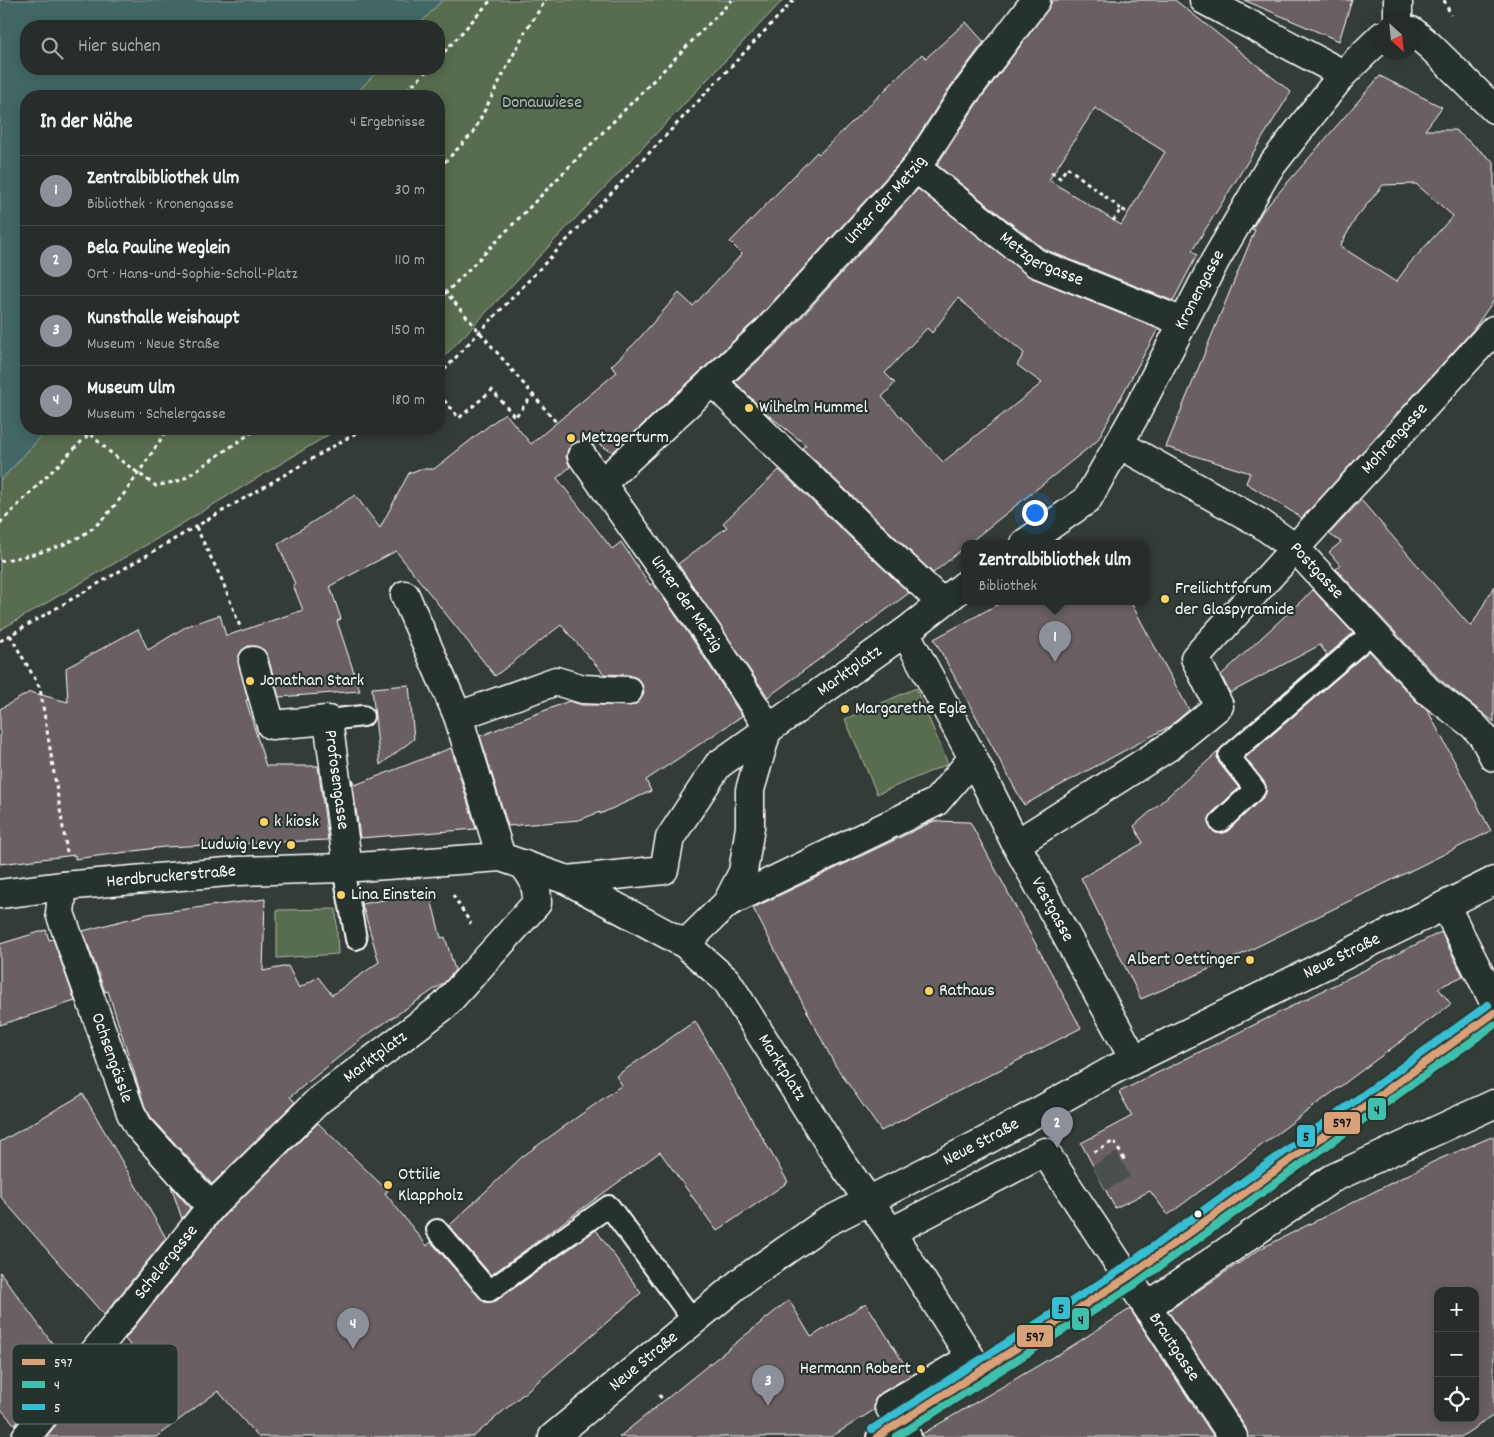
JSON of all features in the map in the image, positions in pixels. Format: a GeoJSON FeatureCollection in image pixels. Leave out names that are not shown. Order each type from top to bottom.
{"type":"FeatureCollection","features":[{"type":"Feature","properties":{"kind":"street","name":"Unter der Metzig"},"geometry":{"type":"LineString","coordinates":[[602,483],[768,330],[916,168],[964,96],[1036,0]]}},
{"type":"Feature","properties":{"kind":"street"},"geometry":{"type":"LineString","coordinates":[[1204,0],[1342,74]]}},
{"type":"Feature","properties":{"kind":"street"},"geometry":{"type":"LineString","coordinates":[[1419,38],[1430,46],[1494,109]]}},
{"type":"Feature","properties":{"kind":"street","name":"Kronengasse"},"geometry":{"type":"LineString","coordinates":[[1029,540],[1087,500],[1119,444],[1215,261],[1268,170],[1342,74],[1374,44]]}},
{"type":"Feature","properties":{"kind":"street","name":"Metzgergasse"},"geometry":{"type":"LineString","coordinates":[[916,168],[1036,263],[1183,322]]}},
{"type":"Feature","properties":{"kind":"street","name":"Mohrengasse"},"geometry":{"type":"LineString","coordinates":[[1016,844],[1170,746],[1219,706],[1195,658],[1494,330]]}},
{"type":"Feature","properties":{"kind":"street"},"geometry":{"type":"LineString","coordinates":[[712,381],[775,444],[941,602]]}},
{"type":"Feature","properties":{"kind":"street","name":"Postgasse"},"geometry":{"type":"LineString","coordinates":[[1119,444],[1260,523],[1295,548],[1428,691],[1473,725],[1490,742]]}},
{"type":"Feature","properties":{"kind":"street","name":"Unter der Metzig"},"geometry":{"type":"LineString","coordinates":[[582,456],[708,634],[768,727]]}},
{"type":"Feature","properties":{"kind":"street"},"geometry":{"type":"LineString","coordinates":[[905,632],[961,588]]}},
{"type":"Feature","properties":{"kind":"street"},"geometry":{"type":"LineString","coordinates":[[405,595],[458,716],[512,861]]}},
{"type":"Feature","properties":{"kind":"street","name":"Marktplatz"},"geometry":{"type":"LineString","coordinates":[[567,880],[664,870],[670,838],[718,764],[905,632]]}},
{"type":"Feature","properties":{"kind":"street","name":"Vestgasse"},"geometry":{"type":"LineString","coordinates":[[905,632],[973,758],[1016,844],[1134,1059]]}},
{"type":"Feature","properties":{"kind":"street","name":"Profosengasse"},"geometry":{"type":"LineString","coordinates":[[253,661],[271,725],[328,720],[345,868]]}},
{"type":"Feature","properties":{"kind":"street"},"geometry":{"type":"LineString","coordinates":[[458,716],[556,681],[583,689],[628,691]]}},
{"type":"Feature","properties":{"kind":"street"},"geometry":{"type":"LineString","coordinates":[[728,903],[743,872],[750,827],[750,790],[768,727]]}},
{"type":"Feature","properties":{"kind":"street"},"geometry":{"type":"LineString","coordinates":[[685,944],[728,903],[936,802],[973,758]]}},
{"type":"Feature","properties":{"kind":"street","name":"Herdbruckerstraße"},"geometry":{"type":"LineString","coordinates":[[0,894],[63,886],[239,871],[345,868],[433,861],[512,861]]}},
{"type":"Feature","properties":{"kind":"street","name":"Marktplatz"},"geometry":{"type":"LineString","coordinates":[[512,861],[567,880],[685,944],[727,981],[837,1156],[891,1232],[971,1358],[889,1406],[894,1432]]}},
{"type":"Feature","properties":{"kind":"street","name":"Marktplatz"},"geometry":{"type":"LineString","coordinates":[[327,1108],[444,1006],[496,966],[537,903],[537,888],[532,874],[512,861]]}},
{"type":"Feature","properties":{"kind":"street","name":"Neue Straße"},"geometry":{"type":"LineString","coordinates":[[553,1437],[693,1320],[787,1248],[825,1223],[987,1140],[1134,1059],[1494,881]]}},
{"type":"Feature","properties":{"kind":"street","name":"Ochsengässle"},"geometry":{"type":"LineString","coordinates":[[63,886],[60,913],[131,1113],[138,1126],[210,1207]]}},
{"type":"Feature","properties":{"kind":"street"},"geometry":{"type":"LineString","coordinates":[[1445,905],[1494,1002]]}},
{"type":"Feature","properties":{"kind":"street"},"geometry":{"type":"LineString","coordinates":[[1148,1306],[1331,1178],[1494,1104]]}},
{"type":"Feature","properties":{"kind":"street","name":"Schelergasse"},"geometry":{"type":"LineString","coordinates":[[100,1344],[210,1207],[327,1108]]}},
{"type":"Feature","properties":{"kind":"street","name":"Brautgasse"},"geometry":{"type":"LineString","coordinates":[[891,1232],[1045,1152],[1233,1437]]}},
{"type":"Feature","properties":{"kind":"street","name":"Schelergasse"},"geometry":{"type":"LineString","coordinates":[[26,1437],[36,1424]]}},
{"type":"Feature","properties":{"kind":"lane"},"geometry":{"type":"LineString","coordinates":[[1220,822],[1254,789],[1228,756],[1373,632]]}},
{"type":"Feature","properties":{"kind":"lane"},"geometry":{"type":"LineString","coordinates":[[328,720],[363,716]]}},
{"type":"Feature","properties":{"kind":"lane"},"geometry":{"type":"LineString","coordinates":[[345,868],[356,939]]}},
{"type":"Feature","properties":{"kind":"lane"},"geometry":{"type":"LineString","coordinates":[[894,1432],[1122,1267],[1494,1013]]}},
{"type":"Feature","properties":{"kind":"lane"},"geometry":{"type":"LineString","coordinates":[[437,1230],[489,1290],[609,1206],[693,1320]]}},
{"type":"Feature","properties":{"kind":"path"},"geometry":{"type":"LineString","coordinates":[[445,51],[491,0]]}},
{"type":"Feature","properties":{"kind":"path"},"geometry":{"type":"LineString","coordinates":[[445,162],[473,132],[526,30],[546,0]]}},
{"type":"Feature","properties":{"kind":"path"},"geometry":{"type":"LineString","coordinates":[[556,422],[532,396],[446,292],[732,0]]}},
{"type":"Feature","properties":{"kind":"path"},"geometry":{"type":"LineString","coordinates":[[445,369],[794,0]]}},
{"type":"Feature","properties":{"kind":"path"},"geometry":{"type":"LineString","coordinates":[[1444,0],[1454,21]]}},
{"type":"Feature","properties":{"kind":"path"},"geometry":{"type":"LineString","coordinates":[[407,90],[423,75]]}},
{"type":"Feature","properties":{"kind":"path"},"geometry":{"type":"LineString","coordinates":[[1051,172],[1060,178],[1067,168],[1129,213]]}},
{"type":"Feature","properties":{"kind":"path"},"geometry":{"type":"LineString","coordinates":[[1113,220],[1121,209]]}},
{"type":"Feature","properties":{"kind":"path"},"geometry":{"type":"LineString","coordinates":[[445,401],[459,418],[492,390],[515,417],[532,396]]}},
{"type":"Feature","properties":{"kind":"path"},"geometry":{"type":"LineString","coordinates":[[0,523],[88,435]]}},
{"type":"Feature","properties":{"kind":"path"},"geometry":{"type":"LineString","coordinates":[[92,435],[156,486],[182,480],[248,435]]}},
{"type":"Feature","properties":{"kind":"path"},"geometry":{"type":"LineString","coordinates":[[0,561],[40,552],[64,544],[93,528],[114,505],[164,435]]}},
{"type":"Feature","properties":{"kind":"path"},"geometry":{"type":"LineString","coordinates":[[0,641],[353,435]]}},
{"type":"Feature","properties":{"kind":"path"},"geometry":{"type":"LineString","coordinates":[[196,527],[222,580],[253,661]]}},
{"type":"Feature","properties":{"kind":"path"},"geometry":{"type":"LineString","coordinates":[[10,635],[40,688],[67,849],[63,886]]}},
{"type":"Feature","properties":{"kind":"path"},"geometry":{"type":"LineString","coordinates":[[433,861],[496,966]]}},
{"type":"Feature","properties":{"kind":"path"},"geometry":{"type":"LineString","coordinates":[[1094,1152],[1114,1141],[1126,1163]]}},
{"type":"Feature","properties":{"kind":"green space","name":"Donauwiese"},"geometry":{"type":"Polygon","coordinates":[[[442,0],[783,0],[445,356],[445,90],[360,90],[373,75],[445,75],[445,20],[424,20],[442,0]]]}},
{"type":"Feature","properties":{"kind":"green space"},"geometry":{"type":"Polygon","coordinates":[[[42,435],[328,435],[165,534],[0,630],[0,481],[42,435]]]}},
{"type":"Feature","properties":{"kind":"green space"},"geometry":{"type":"Polygon","coordinates":[[[916,688],[948,764],[877,794],[845,719],[916,688]]]}},
{"type":"Feature","properties":{"kind":"green space"},"geometry":{"type":"Polygon","coordinates":[[[336,909],[338,954],[277,958],[277,910],[336,909]]]}},
{"type":"Feature","properties":{"kind":"water"},"geometry":{"type":"Polygon","coordinates":[[[0,0],[442,0],[424,20],[20,20],[20,75],[373,75],[360,90],[20,90],[20,435],[42,435],[0,481],[0,0]]]}},
{"type":"Feature","properties":{"kind":"building"},"geometry":{"type":"Polygon","coordinates":[[[1053,0],[1175,0],[1291,92],[1192,251],[1197,255],[1173,301],[1044,249],[937,165],[976,105],[1053,0]],[[1095,108],[1049,180],[1121,225],[1165,152],[1095,108]]]}},
{"type":"Feature","properties":{"kind":"building"},"geometry":{"type":"Polygon","coordinates":[[[1244,0],[1352,0],[1339,41],[1244,0]]]}},
{"type":"Feature","properties":{"kind":"building"},"geometry":{"type":"Polygon","coordinates":[[[966,22],[984,42],[950,87],[904,158],[757,319],[613,452],[596,443],[593,446],[588,442],[580,441],[573,444],[568,449],[566,457],[570,467],[557,478],[612,549],[621,542],[650,585],[653,583],[695,643],[742,716],[646,780],[651,791],[600,814],[600,812],[579,820],[508,826],[480,736],[569,701],[582,705],[635,705],[641,699],[644,692],[642,684],[637,678],[629,675],[604,674],[561,625],[495,676],[396,551],[330,586],[341,619],[337,621],[360,691],[279,697],[268,657],[264,650],[256,646],[248,646],[242,650],[238,658],[248,700],[246,700],[266,766],[318,766],[328,840],[164,847],[75,859],[75,855],[0,864],[0,709],[30,692],[68,702],[66,668],[138,629],[148,650],[187,626],[220,615],[226,636],[303,610],[293,585],[295,584],[278,544],[355,495],[380,528],[409,473],[420,469],[434,469],[505,413],[531,444],[617,372],[611,366],[636,342],[679,293],[693,306],[742,254],[730,242],[817,152],[819,154],[922,54],[926,58],[966,22]]]}},
{"type":"Feature","properties":{"kind":"building"},"geometry":{"type":"Polygon","coordinates":[[[1380,76],[1442,107],[1425,130],[1455,130],[1494,162],[1494,300],[1473,330],[1302,518],[1246,483],[1250,473],[1166,447],[1255,230],[1252,229],[1262,212],[1380,76]],[[1416,184],[1383,185],[1356,218],[1340,246],[1396,282],[1410,263],[1453,216],[1416,184]]]}},
{"type":"Feature","properties":{"kind":"building"},"geometry":{"type":"Polygon","coordinates":[[[918,189],[1030,277],[1158,329],[1097,441],[973,540],[961,540],[961,550],[933,573],[802,448],[806,445],[767,414],[735,382],[780,341],[918,189]],[[958,298],[932,333],[927,328],[885,373],[895,383],[882,397],[943,462],[1042,383],[1017,365],[1024,353],[958,298]]]}},
{"type":"Feature","properties":{"kind":"building"},"geometry":{"type":"Polygon","coordinates":[[[779,470],[909,593],[768,697],[678,564],[727,527],[723,523],[779,470]]]}},
{"type":"Feature","properties":{"kind":"building"},"geometry":{"type":"Polygon","coordinates":[[[1361,500],[1471,627],[1494,586],[1494,722],[1439,679],[1336,569],[1340,565],[1329,552],[1341,542],[1329,534],[1361,500]]]}},
{"type":"Feature","properties":{"kind":"building"},"geometry":{"type":"Polygon","coordinates":[[[1313,590],[1353,633],[1273,702],[1327,655],[1320,645],[1230,693],[1221,675],[1313,590]]]}},
{"type":"Feature","properties":{"kind":"building"},"geometry":{"type":"Polygon","coordinates":[[[997,605],[1132,605],[1189,710],[1170,726],[1024,805],[934,639],[997,605]]]}},
{"type":"Feature","properties":{"kind":"building"},"geometry":{"type":"Polygon","coordinates":[[[1369,651],[1417,702],[1428,711],[1491,831],[1230,960],[1141,999],[1081,878],[1143,843],[1134,826],[1219,751],[1217,757],[1219,763],[1239,788],[1212,813],[1208,824],[1216,833],[1228,831],[1266,792],[1264,782],[1245,758],[1369,651]]]}},
{"type":"Feature","properties":{"kind":"building"},"geometry":{"type":"Polygon","coordinates":[[[409,685],[414,739],[380,765],[372,688],[409,685]]]}},
{"type":"Feature","properties":{"kind":"building"},"geometry":{"type":"Polygon","coordinates":[[[451,748],[476,829],[360,838],[352,779],[355,785],[451,748]]]}},
{"type":"Feature","properties":{"kind":"building","name":"Rathaus"},"geometry":{"type":"Polygon","coordinates":[[[934,821],[970,822],[1081,1028],[881,1131],[835,1065],[753,908],[934,821]]]}},
{"type":"Feature","properties":{"kind":"building"},"geometry":{"type":"Polygon","coordinates":[[[429,891],[441,938],[445,937],[455,970],[445,982],[361,1039],[290,1097],[295,1102],[212,1184],[151,1117],[145,1107],[108,991],[105,992],[83,931],[148,914],[265,899],[263,971],[288,966],[299,988],[318,977],[332,995],[379,962],[362,904],[429,891]]]}},
{"type":"Feature","properties":{"kind":"building"},"geometry":{"type":"Polygon","coordinates":[[[46,930],[49,940],[53,939],[75,1001],[0,1025],[0,944],[46,930]]]}},
{"type":"Feature","properties":{"kind":"building"},"geometry":{"type":"Polygon","coordinates":[[[1441,932],[1463,976],[1438,988],[1451,1004],[1168,1215],[1150,1191],[1115,1208],[1081,1143],[1132,1116],[1119,1092],[1441,932]]]}},
{"type":"Feature","properties":{"kind":"building"},"geometry":{"type":"Polygon","coordinates":[[[695,1021],[788,1182],[717,1231],[660,1152],[491,1275],[449,1226],[523,1156],[622,1085],[616,1076],[695,1021]]]}},
{"type":"Feature","properties":{"kind":"building"},"geometry":{"type":"Polygon","coordinates":[[[83,1094],[166,1238],[104,1315],[0,1196],[0,1142],[83,1094]]]}},
{"type":"Feature","properties":{"kind":"building"},"geometry":{"type":"Polygon","coordinates":[[[318,1123],[388,1191],[385,1193],[427,1246],[431,1242],[484,1302],[496,1301],[596,1230],[641,1293],[473,1437],[258,1437],[218,1391],[178,1421],[178,1344],[129,1344],[125,1339],[223,1217],[318,1123]]]}},
{"type":"Feature","properties":{"kind":"building"},"geometry":{"type":"Polygon","coordinates":[[[1494,1136],[1494,1415],[1461,1437],[1248,1437],[1246,1428],[1168,1311],[1260,1249],[1437,1160],[1494,1136]]]}},
{"type":"Feature","properties":{"kind":"building"},"geometry":{"type":"Polygon","coordinates":[[[171,1186],[190,1208],[182,1219],[171,1186]]]}},
{"type":"Feature","properties":{"kind":"building"},"geometry":{"type":"Polygon","coordinates":[[[0,1272],[53,1344],[12,1344],[12,1422],[0,1408],[0,1272]]]}},
{"type":"Feature","properties":{"kind":"building"},"geometry":{"type":"Polygon","coordinates":[[[789,1300],[811,1337],[866,1303],[911,1375],[881,1393],[875,1399],[874,1410],[831,1437],[619,1437],[789,1300]]]}},
{"type":"Feature","properties":{"kind":"building"},"geometry":{"type":"Polygon","coordinates":[[[1130,1309],[1214,1437],[923,1437],[922,1434],[1056,1356],[1130,1309]]]}},
{"type":"Feature","properties":{"kind":"building"},"geometry":{"type":"Polygon","coordinates":[[[57,1424],[174,1424],[156,1437],[46,1437],[57,1424]]]}},
{"type":"Feature","properties":{"kind":"tunnel"},"geometry":{"type":"LineString","coordinates":[[1099,1178],[1133,1159]]}},
{"type":"Feature","properties":{"kind":"transit line","name":"5"},"geometry":{"type":"LineString","coordinates":[[872,1429],[1122,1269],[1488,1005]]}},
{"type":"Feature","properties":{"kind":"transit line","name":"597"},"geometry":{"type":"LineString","coordinates":[[877,1437],[1128,1277],[1494,1013]]}},
{"type":"Feature","properties":{"kind":"transit line","name":"4"},"geometry":{"type":"LineString","coordinates":[[896,1437],[1134,1285],[1494,1025]]}},
{"type":"Feature","properties":{"kind":"place","name":"Wilhelm Hummel"},"geometry":{"type":"Point","coordinates":[749,408]}},
{"type":"Feature","properties":{"kind":"place","name":"Metzgerturm"},"geometry":{"type":"Point","coordinates":[571,438]}},
{"type":"Feature","properties":{"kind":"place","name":"Freilichtforum der Glaspyramide"},"geometry":{"type":"Point","coordinates":[1165,599]}},
{"type":"Feature","properties":{"kind":"place","name":"Zentralbibliothek Ulm"},"geometry":{"type":"Point","coordinates":[1055,662]}},
{"type":"Feature","properties":{"kind":"place","name":"Jonathan Stark"},"geometry":{"type":"Point","coordinates":[250,681]}},
{"type":"Feature","properties":{"kind":"place","name":"Margarethe Egle"},"geometry":{"type":"Point","coordinates":[845,709]}},
{"type":"Feature","properties":{"kind":"place","name":"k kiosk"},"geometry":{"type":"Point","coordinates":[264,822]}},
{"type":"Feature","properties":{"kind":"place","name":"Ludwig Levy"},"geometry":{"type":"Point","coordinates":[291,845]}},
{"type":"Feature","properties":{"kind":"place","name":"Lina Einstein"},"geometry":{"type":"Point","coordinates":[341,895]}},
{"type":"Feature","properties":{"kind":"place","name":"Albert Oettinger"},"geometry":{"type":"Point","coordinates":[1250,960]}},
{"type":"Feature","properties":{"kind":"place","name":"Rathaus"},"geometry":{"type":"Point","coordinates":[929,991]}},
{"type":"Feature","properties":{"kind":"place","name":"Bela Pauline Weglein"},"geometry":{"type":"Point","coordinates":[1057,1148]}},
{"type":"Feature","properties":{"kind":"place","name":"Ottilie Klappholz"},"geometry":{"type":"Point","coordinates":[388,1185]}},
{"type":"Feature","properties":{"kind":"place","name":"Museum Ulm"},"geometry":{"type":"Point","coordinates":[353,1349]}},
{"type":"Feature","properties":{"kind":"place","name":"Hermann Robert"},"geometry":{"type":"Point","coordinates":[921,1369]}},
{"type":"Feature","properties":{"kind":"place","name":"Kunsthalle Weishaupt"},"geometry":{"type":"Point","coordinates":[768,1406]}}]}
